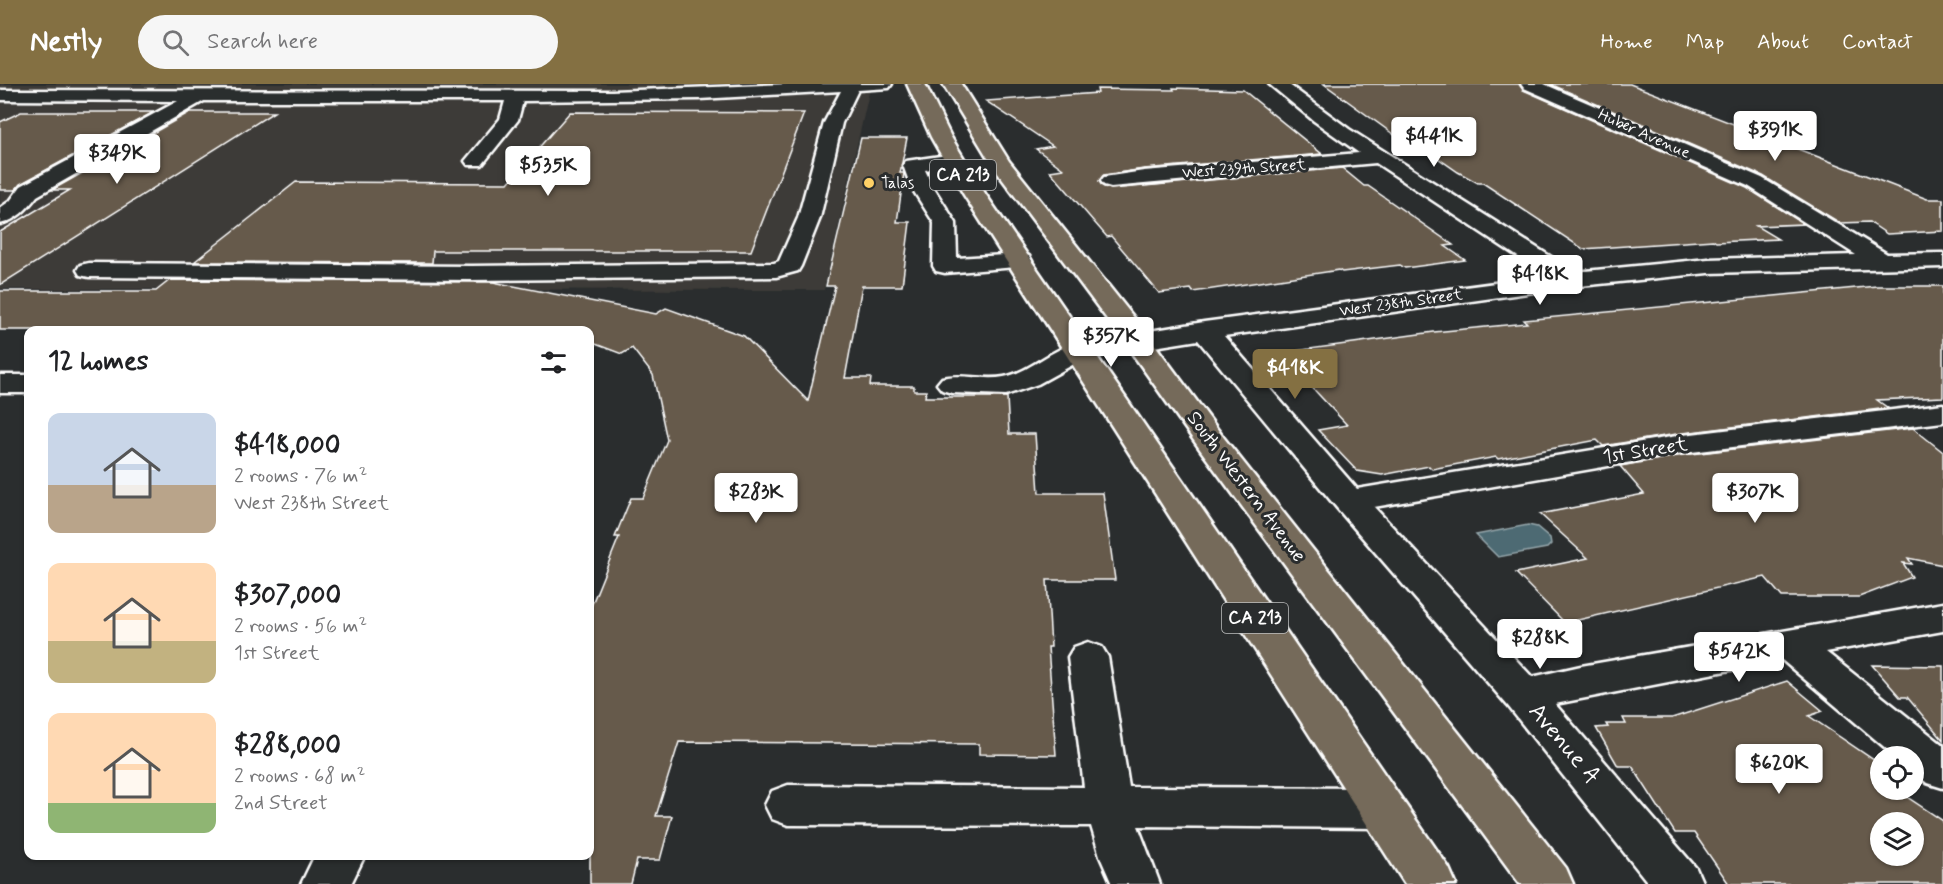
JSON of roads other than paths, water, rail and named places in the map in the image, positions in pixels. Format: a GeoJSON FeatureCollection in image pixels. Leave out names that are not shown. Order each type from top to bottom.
{"type":"FeatureCollection","features":[{"type":"Feature","properties":{"kind":"main road","name":"CA 213"},"geometry":{"type":"LineString","coordinates":[[916,84],[954,160],[1077,351],[1432,884]]}},
{"type":"Feature","properties":{"kind":"main road","name":"South Western Avenue"},"geometry":{"type":"LineString","coordinates":[[952,84],[1001,164],[1137,340],[1212,445],[1549,884]]}},
{"type":"Feature","properties":{"kind":"street"},"geometry":{"type":"LineString","coordinates":[[45,94],[67,84]]}},
{"type":"Feature","properties":{"kind":"street"},"geometry":{"type":"LineString","coordinates":[[230,95],[248,84]]}},
{"type":"Feature","properties":{"kind":"street"},"geometry":{"type":"LineString","coordinates":[[0,94],[230,95],[416,90],[516,95],[883,84]]}},
{"type":"Feature","properties":{"kind":"street"},"geometry":{"type":"LineString","coordinates":[[1278,84],[1314,115],[1570,280]]}},
{"type":"Feature","properties":{"kind":"street","name":"Huber Avenue"},"geometry":{"type":"LineString","coordinates":[[1530,84],[1755,182],[1880,260]]}},
{"type":"Feature","properties":{"kind":"street"},"geometry":{"type":"LineString","coordinates":[[89,270],[471,273],[776,270],[789,266],[805,228],[833,123],[852,86]]}},
{"type":"Feature","properties":{"kind":"street"},"geometry":{"type":"LineString","coordinates":[[0,107],[25,94]]}},
{"type":"Feature","properties":{"kind":"street"},"geometry":{"type":"LineString","coordinates":[[0,217],[18,206],[29,191],[201,95]]}},
{"type":"Feature","properties":{"kind":"street"},"geometry":{"type":"LineString","coordinates":[[475,161],[509,120],[516,95]]}},
{"type":"Feature","properties":{"kind":"street","name":"West 239th Street"},"geometry":{"type":"LineString","coordinates":[[1111,182],[1148,176],[1305,165],[1378,157]]}},
{"type":"Feature","properties":{"kind":"street"},"geometry":{"type":"LineString","coordinates":[[954,160],[913,165],[922,187],[945,223],[945,276],[1020,261]]}},
{"type":"Feature","properties":{"kind":"street","name":"West 238th Street"},"geometry":{"type":"LineString","coordinates":[[952,384],[1006,386],[1028,378],[1077,351],[1137,340],[1570,280],[1708,266],[1943,260]]}},
{"type":"Feature","properties":{"kind":"street","name":"Avenue A"},"geometry":{"type":"LineString","coordinates":[[1204,330],[1349,501],[1523,695],[1679,884]]}},
{"type":"Feature","properties":{"kind":"street"},"geometry":{"type":"LineString","coordinates":[[0,384],[24,384]]}},
{"type":"Feature","properties":{"kind":"street","name":"1st Street"},"geometry":{"type":"LineString","coordinates":[[1349,501],[1683,444],[1943,413]]}},
{"type":"Feature","properties":{"kind":"street"},"geometry":{"type":"LineString","coordinates":[[1523,695],[1581,682],[1943,617]]}},
{"type":"Feature","properties":{"kind":"street"},"geometry":{"type":"LineString","coordinates":[[1790,645],[1943,770]]}},
{"type":"Feature","properties":{"kind":"street"},"geometry":{"type":"LineString","coordinates":[[1088,657],[1110,806],[1130,872],[1136,884]]}},
{"type":"Feature","properties":{"kind":"street"},"geometry":{"type":"LineString","coordinates":[[788,805],[1381,808]]}},
{"type":"Feature","properties":{"kind":"street"},"geometry":{"type":"LineString","coordinates":[[325,884],[338,860]]}},
{"type":"Feature","properties":{"kind":"water"},"geometry":{"type":"Polygon","coordinates":[[[1528,525],[1537,527],[1550,538],[1551,544],[1547,548],[1498,557],[1476,535],[1528,525]]]}},
{"type":"Feature","properties":{"kind":"place","name":"Talas"},"geometry":{"type":"Point","coordinates":[869,183]}}]}
